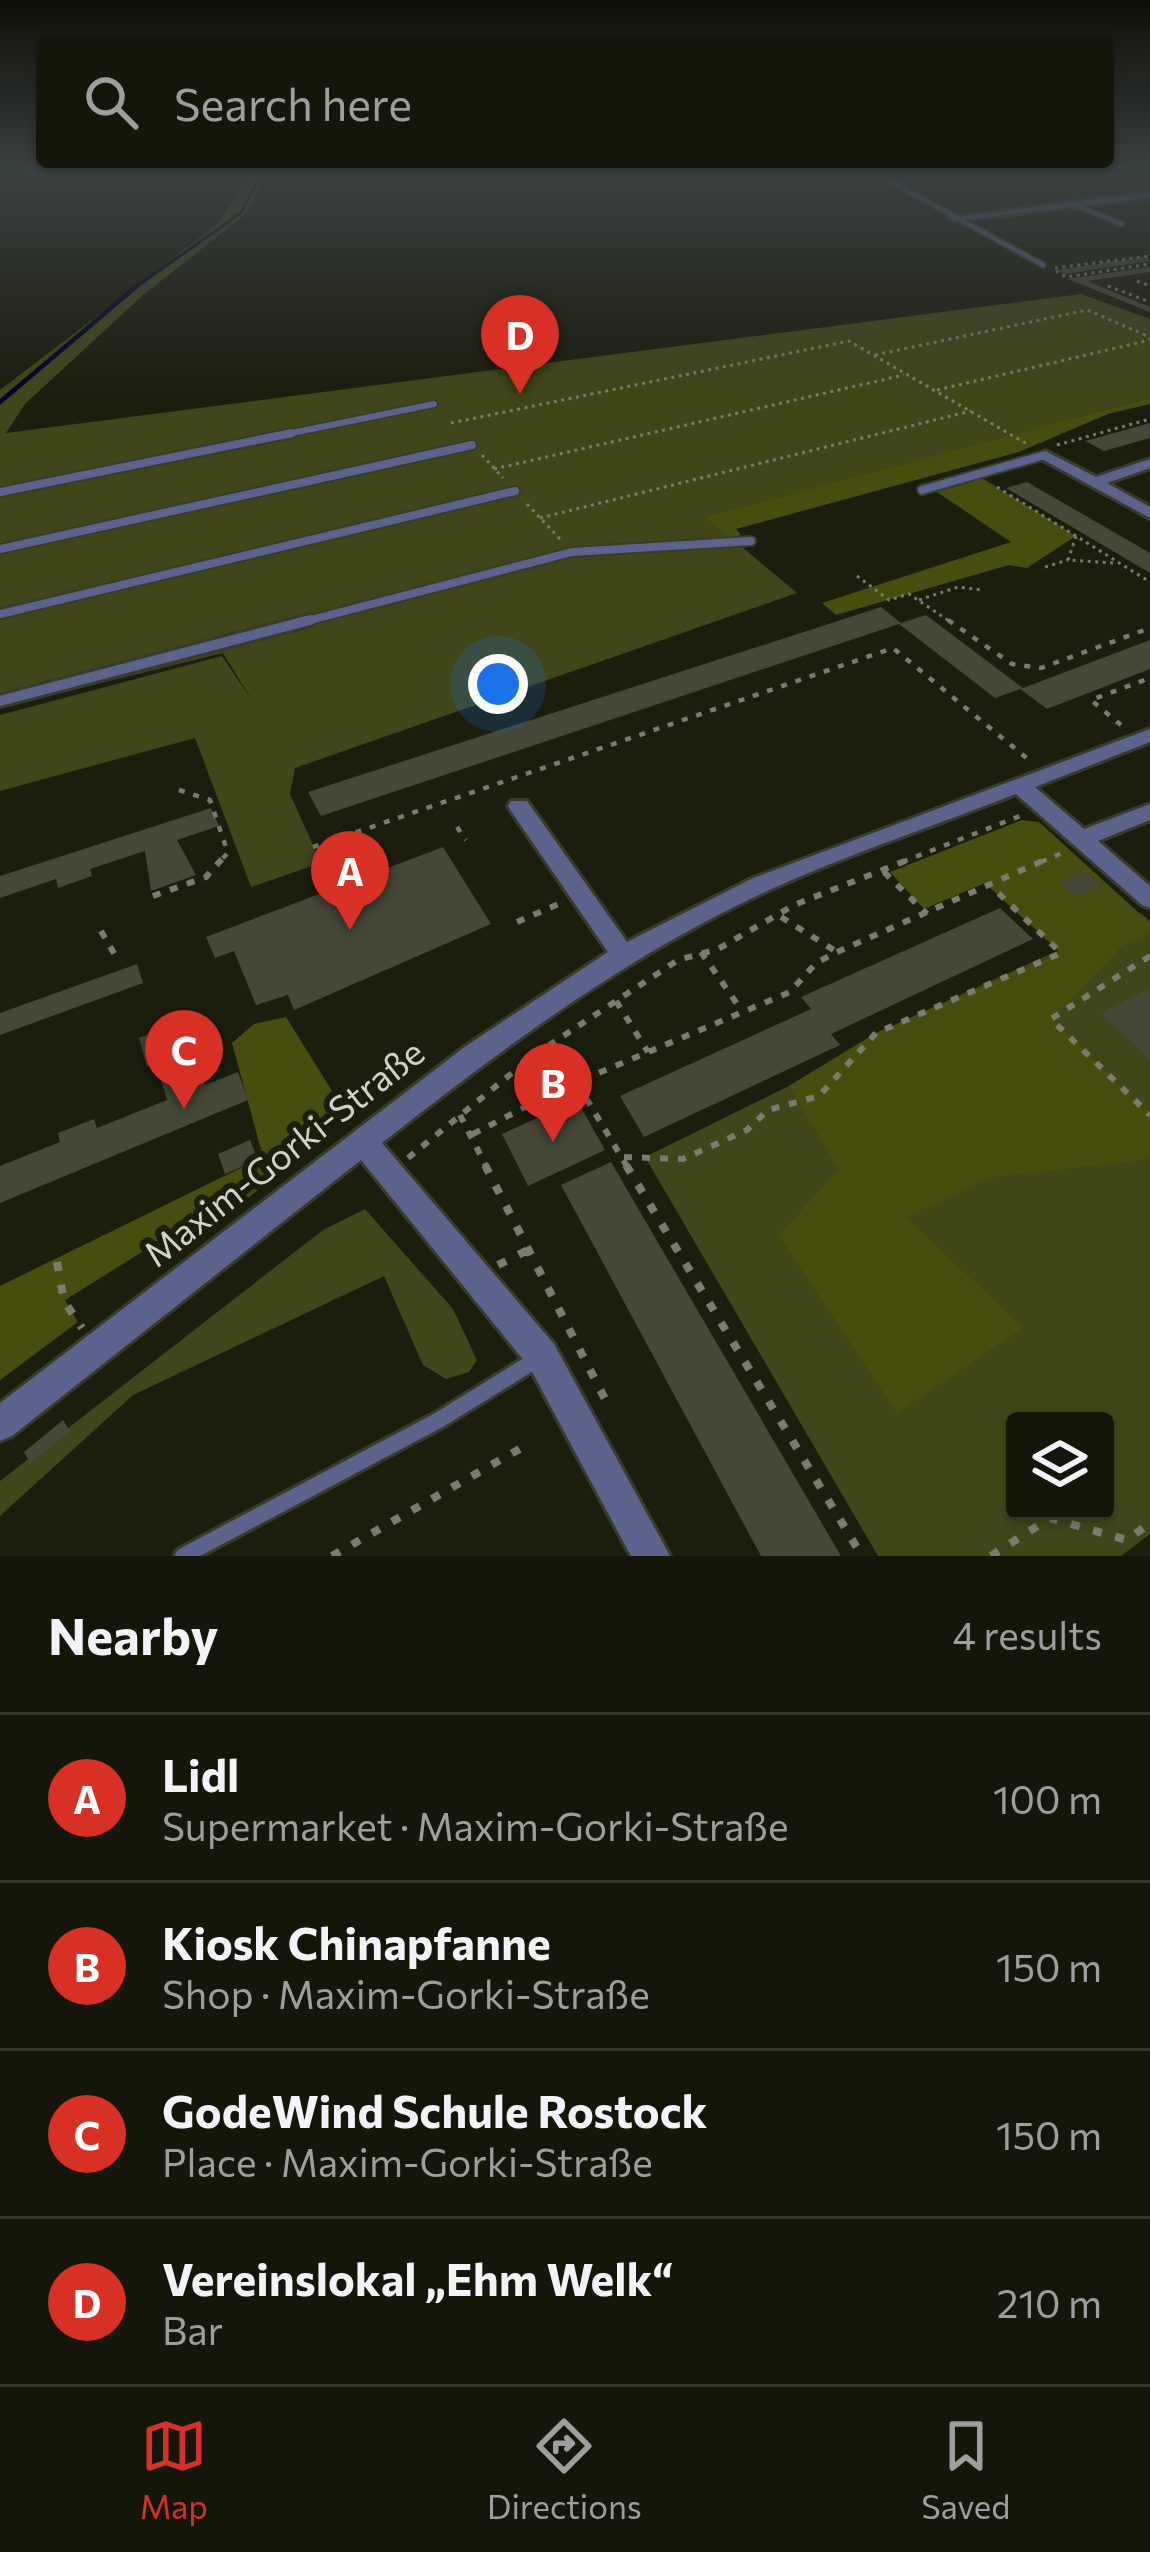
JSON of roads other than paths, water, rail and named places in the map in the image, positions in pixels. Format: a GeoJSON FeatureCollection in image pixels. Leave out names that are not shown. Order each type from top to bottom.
{"type":"FeatureCollection","features":[{"type":"Feature","properties":{"kind":"street"},"geometry":{"type":"LineString","coordinates":[[1041,453],[1150,513]]}},
{"type":"Feature","properties":{"kind":"street"},"geometry":{"type":"LineString","coordinates":[[1094,483],[1150,463]]}},
{"type":"Feature","properties":{"kind":"street","name":"Maxim-Gorki-Straße"},"geometry":{"type":"LineString","coordinates":[[0,1424],[508,1029],[623,955],[759,885],[1150,735]]}},
{"type":"Feature","properties":{"kind":"street"},"geometry":{"type":"LineString","coordinates":[[1020,786],[1076,844],[1150,899]]}},
{"type":"Feature","properties":{"kind":"street"},"geometry":{"type":"LineString","coordinates":[[519,806],[623,955]]}},
{"type":"Feature","properties":{"kind":"street"},"geometry":{"type":"LineString","coordinates":[[1076,844],[1150,811]]}},
{"type":"Feature","properties":{"kind":"street"},"geometry":{"type":"LineString","coordinates":[[363,1141],[542,1356],[651,1556]]}},
{"type":"Feature","properties":{"kind":"lane"},"geometry":{"type":"LineString","coordinates":[[1010,246],[1042,265]]}},
{"type":"Feature","properties":{"kind":"lane"},"geometry":{"type":"LineString","coordinates":[[0,492],[434,404]]}},
{"type":"Feature","properties":{"kind":"lane"},"geometry":{"type":"LineString","coordinates":[[0,550],[472,445]]}},
{"type":"Feature","properties":{"kind":"lane"},"geometry":{"type":"LineString","coordinates":[[922,490],[1041,453]]}},
{"type":"Feature","properties":{"kind":"lane"},"geometry":{"type":"LineString","coordinates":[[0,614],[515,491]]}},
{"type":"Feature","properties":{"kind":"lane"},"geometry":{"type":"LineString","coordinates":[[0,701],[572,552],[751,541]]}},
{"type":"Feature","properties":{"kind":"lane"},"geometry":{"type":"LineString","coordinates":[[183,1556],[439,1420],[542,1356]]}},
{"type":"Feature","properties":{"kind":"waterway"},"geometry":{"type":"LineString","coordinates":[[136,287],[195,246]]}},
{"type":"Feature","properties":{"kind":"waterway"},"geometry":{"type":"LineString","coordinates":[[0,402],[136,287]]}},
{"type":"Feature","properties":{"kind":"place","name":"Vereinslokal „Ehm Welk“"},"geometry":{"type":"Point","coordinates":[520,394]}},
{"type":"Feature","properties":{"kind":"place","name":"Lidl"},"geometry":{"type":"Point","coordinates":[350,930]}},
{"type":"Feature","properties":{"kind":"place","name":"GodeWind Schule Rostock"},"geometry":{"type":"Point","coordinates":[184,1109]}},
{"type":"Feature","properties":{"kind":"place","name":"Kiosk Chinapfanne"},"geometry":{"type":"Point","coordinates":[553,1142]}}]}
